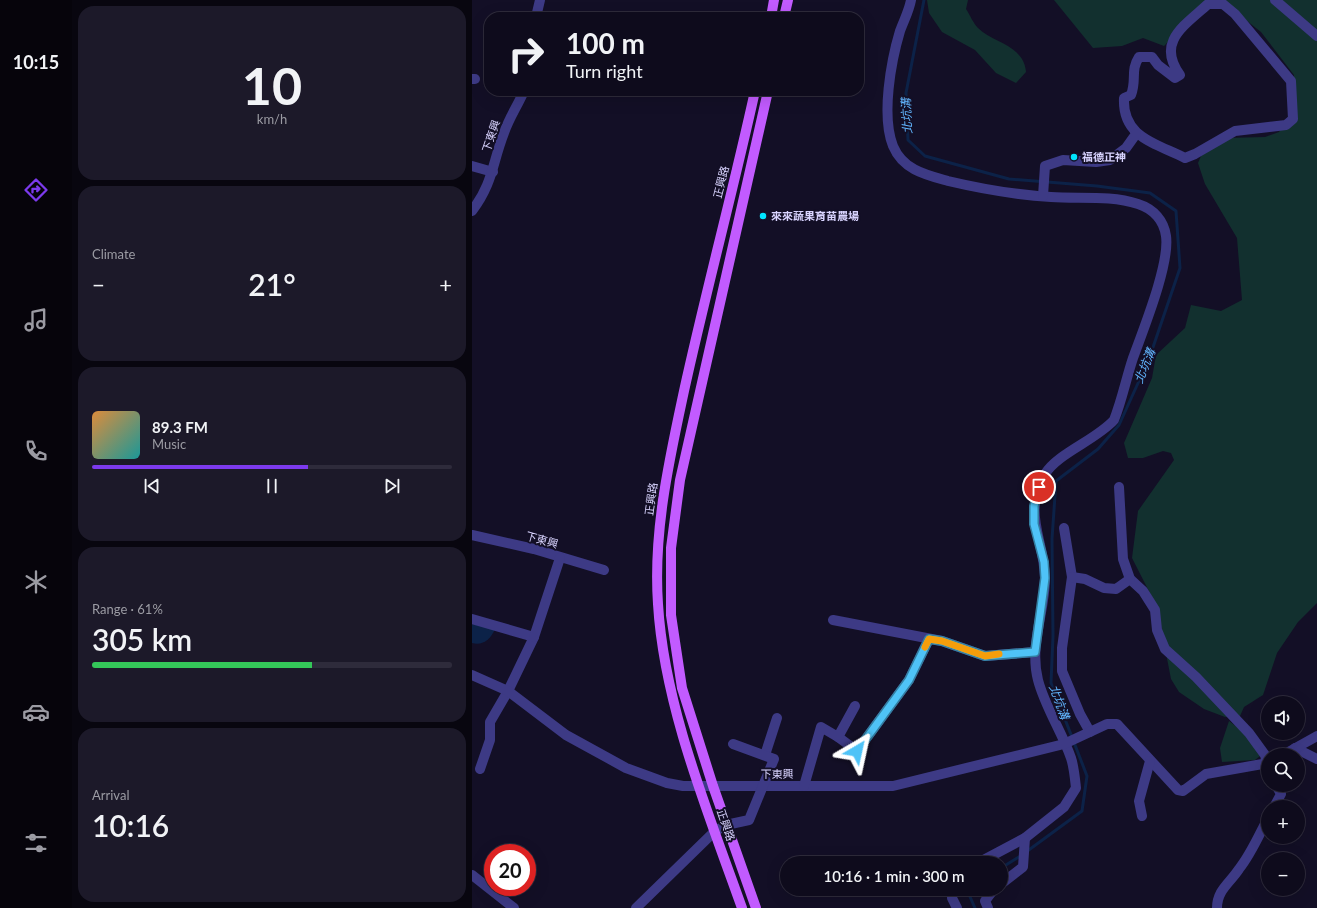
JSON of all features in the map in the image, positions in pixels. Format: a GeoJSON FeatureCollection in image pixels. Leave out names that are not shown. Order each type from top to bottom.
{"type":"FeatureCollection","features":[{"type":"Feature","properties":{"kind":"main road"},"geometry":{"type":"LineString","coordinates":[[772,12],[774,0]]}},
{"type":"Feature","properties":{"kind":"main road"},"geometry":{"type":"LineString","coordinates":[[785,12],[788,0]]}},
{"type":"Feature","properties":{"kind":"main road","name":"正興路"},"geometry":{"type":"LineString","coordinates":[[742,908],[699,785],[668,687],[658,604],[658,539],[668,464],[754,96]]}},
{"type":"Feature","properties":{"kind":"main road","name":"正興路"},"geometry":{"type":"LineString","coordinates":[[756,908],[726,825],[682,688],[671,615],[671,548],[680,480],[767,96]]}},
{"type":"Feature","properties":{"kind":"lane"},"geometry":{"type":"LineString","coordinates":[[537,12],[540,0]]}},
{"type":"Feature","properties":{"kind":"lane"},"geometry":{"type":"LineString","coordinates":[[911,0],[894,56],[889,88],[888,124],[893,146],[901,161],[912,169],[969,186],[1043,196],[1113,198],[1139,204],[1158,216],[1164,225],[1167,238],[1166,257],[1114,420],[1105,430],[1055,463],[1046,473],[1039,487],[1034,506],[1034,524],[1044,562],[1045,578],[1035,652],[1038,679],[1071,759],[1076,788],[1064,807],[1025,838],[991,856]]}},
{"type":"Feature","properties":{"kind":"lane"},"geometry":{"type":"LineString","coordinates":[[1275,0],[1317,36]]}},
{"type":"Feature","properties":{"kind":"lane"},"geometry":{"type":"LineString","coordinates":[[1209,2],[1223,4],[1229,9],[1291,82],[1293,119],[1286,125],[1235,131],[1195,154],[1185,158],[1136,134],[1124,109],[1124,98],[1131,95],[1134,87],[1134,65],[1139,57],[1152,57],[1175,78],[1180,75],[1173,65],[1170,44],[1178,32],[1209,2]]}},
{"type":"Feature","properties":{"kind":"lane","name":"下東興"},"geometry":{"type":"LineString","coordinates":[[472,211],[484,196],[493,172],[504,131],[522,96]]}},
{"type":"Feature","properties":{"kind":"lane"},"geometry":{"type":"LineString","coordinates":[[1043,196],[1045,166],[1063,160],[1096,162],[1110,160],[1126,148],[1136,134]]}},
{"type":"Feature","properties":{"kind":"lane"},"geometry":{"type":"LineString","coordinates":[[472,166],[493,172]]}},
{"type":"Feature","properties":{"kind":"lane"},"geometry":{"type":"LineString","coordinates":[[1119,487],[1123,559],[1130,579],[1143,591],[1155,610],[1157,630],[1165,649],[1196,677],[1250,733],[1261,749]]}},
{"type":"Feature","properties":{"kind":"lane"},"geometry":{"type":"LineString","coordinates":[[1064,528],[1072,577],[1062,648],[1062,670],[1080,714],[1090,732]]}},
{"type":"Feature","properties":{"kind":"lane","name":"下東興"},"geometry":{"type":"LineString","coordinates":[[472,535],[534,549],[604,570]]}},
{"type":"Feature","properties":{"kind":"lane"},"geometry":{"type":"LineString","coordinates":[[480,769],[490,740],[490,722],[508,690],[534,636],[560,558]]}},
{"type":"Feature","properties":{"kind":"lane"},"geometry":{"type":"LineString","coordinates":[[1072,577],[1085,579],[1104,588],[1116,589],[1130,579]]}},
{"type":"Feature","properties":{"kind":"lane"},"geometry":{"type":"LineString","coordinates":[[472,619],[534,636]]}},
{"type":"Feature","properties":{"kind":"lane"},"geometry":{"type":"LineString","coordinates":[[832,620],[942,641],[985,656],[1035,652]]}},
{"type":"Feature","properties":{"kind":"lane"},"geometry":{"type":"LineString","coordinates":[[804,786],[821,727],[857,751],[909,680],[929,639]]}},
{"type":"Feature","properties":{"kind":"lane","name":"下東興"},"geometry":{"type":"LineString","coordinates":[[472,675],[508,690],[566,735],[626,768],[667,783],[682,786],[893,786],[1065,743],[1107,724],[1118,724],[1150,761],[1178,790],[1183,791],[1206,774],[1261,766]]}},
{"type":"Feature","properties":{"kind":"lane"},"geometry":{"type":"LineString","coordinates":[[838,737],[855,706]]}},
{"type":"Feature","properties":{"kind":"lane"},"geometry":{"type":"LineString","coordinates":[[765,755],[777,718]]}},
{"type":"Feature","properties":{"kind":"lane"},"geometry":{"type":"LineString","coordinates":[[1294,748],[1317,736]]}},
{"type":"Feature","properties":{"kind":"lane"},"geometry":{"type":"LineString","coordinates":[[636,908],[715,831],[726,825],[749,820],[774,759],[733,744]]}},
{"type":"Feature","properties":{"kind":"lane"},"geometry":{"type":"LineString","coordinates":[[1305,753],[1317,759]]}},
{"type":"Feature","properties":{"kind":"lane"},"geometry":{"type":"LineString","coordinates":[[1142,816],[1139,801],[1150,761]]}},
{"type":"Feature","properties":{"kind":"lane"},"geometry":{"type":"LineString","coordinates":[[1217,908],[1217,897],[1239,870],[1261,831]]}},
{"type":"Feature","properties":{"kind":"lane"},"geometry":{"type":"LineString","coordinates":[[1008,879],[1023,867],[1025,838]]}},
{"type":"Feature","properties":{"kind":"lane"},"geometry":{"type":"LineString","coordinates":[[472,875],[514,908]]}},
{"type":"Feature","properties":{"kind":"lane"},"geometry":{"type":"LineString","coordinates":[[952,896],[957,908]]}},
{"type":"Feature","properties":{"kind":"lane"},"geometry":{"type":"LineString","coordinates":[[988,908],[985,901],[989,896]]}},
{"type":"Feature","properties":{"kind":"green space"},"geometry":{"type":"Polygon","coordinates":[[[927,0],[968,0],[966,9],[976,26],[984,33],[1014,50],[1024,63],[1026,72],[1016,83],[996,73],[975,50],[942,32],[929,13],[927,0]]]}},
{"type":"Feature","properties":{"kind":"green space"},"geometry":{"type":"Polygon","coordinates":[[[1054,0],[1317,0],[1317,603],[1298,622],[1277,653],[1263,695],[1244,707],[1240,716],[1225,717],[1204,709],[1179,692],[1171,679],[1157,607],[1132,558],[1138,511],[1174,460],[1171,453],[1163,451],[1143,458],[1128,458],[1124,443],[1152,378],[1156,355],[1185,328],[1191,305],[1221,311],[1242,300],[1237,238],[1205,184],[1198,163],[1201,156],[1226,138],[1265,137],[1279,132],[1294,106],[1294,75],[1261,32],[1237,13],[1222,8],[1200,10],[1164,46],[1143,38],[1122,46],[1093,48],[1054,0]]]}},
{"type":"Feature","properties":{"kind":"green space"},"geometry":{"type":"Polygon","coordinates":[[[1229,721],[1246,734],[1260,756],[1255,760],[1222,762],[1220,748],[1229,721]]]}},
{"type":"Feature","properties":{"kind":"water"},"geometry":{"type":"Polygon","coordinates":[[[472,624],[495,629],[489,639],[483,643],[476,644],[472,643],[472,624]]]}},
{"type":"Feature","properties":{"kind":"waterway","name":"北坑溝"},"geometry":{"type":"LineString","coordinates":[[924,0],[906,93],[908,140],[925,156],[1009,179],[1097,186],[1150,193],[1176,211],[1180,268],[1149,359],[1119,425],[1098,449],[1056,481],[1052,539],[1053,636],[1051,683],[1087,776],[1082,811],[1026,852]]}},
{"type":"Feature","properties":{"kind":"waterway","name":"北坑溝"},"geometry":{"type":"LineString","coordinates":[[1008,864],[1022,855]]}},
{"type":"Feature","properties":{"kind":"waterway","name":"北坑溝"},"geometry":{"type":"LineString","coordinates":[[970,896],[975,908]]}},
{"type":"Feature","properties":{"kind":"slow traffic"},"geometry":{"type":"LineString","coordinates":[[925,647],[929,639],[942,641],[985,656],[999,654]]}},
{"type":"Feature","properties":{"kind":"place","name":"福德正神"},"geometry":{"type":"Point","coordinates":[1074,157]}},
{"type":"Feature","properties":{"kind":"place","name":"來來蔬果育苗農場"},"geometry":{"type":"Point","coordinates":[763,216]}},
{"type":"Feature","properties":{"kind":"route"},"geometry":{"type":"LineString","coordinates":[[857,751],[909,680],[929,639],[942,641],[985,656],[1007,653],[1035,652],[1045,578],[1044,562],[1034,524],[1034,506],[1039,487]]}}]}
